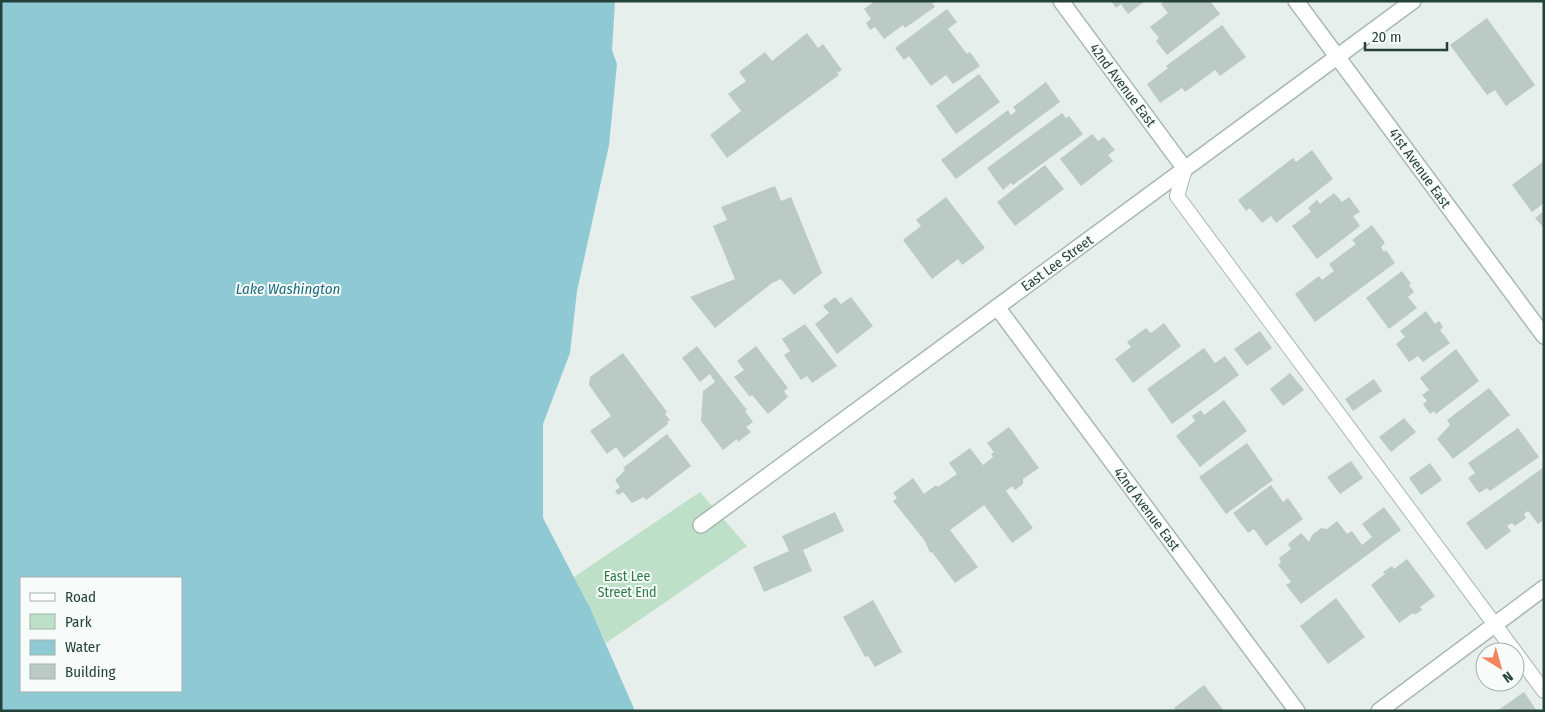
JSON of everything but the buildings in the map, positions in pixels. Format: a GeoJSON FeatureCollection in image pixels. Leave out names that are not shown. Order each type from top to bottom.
{"type":"FeatureCollection","features":[{"type":"Feature","properties":{"kind":"street","name":"42nd Avenue East"},"geometry":{"type":"LineString","coordinates":[[1061,1],[1185,169]]}},
{"type":"Feature","properties":{"kind":"street","name":"41st Avenue East"},"geometry":{"type":"LineString","coordinates":[[1296,1],[1544,336]]}},
{"type":"Feature","properties":{"kind":"street","name":"East Lee Street"},"geometry":{"type":"LineString","coordinates":[[701,525],[1412,1]]}},
{"type":"Feature","properties":{"kind":"street","name":"42nd Avenue East"},"geometry":{"type":"LineString","coordinates":[[997,307],[1297,711]]}},
{"type":"Feature","properties":{"kind":"street"},"geometry":{"type":"LineString","coordinates":[[1379,711],[1544,588]]}},
{"type":"Feature","properties":{"kind":"lane"},"geometry":{"type":"LineString","coordinates":[[1185,169],[1177,196],[1544,691]]}},
{"type":"Feature","properties":{"kind":"green space","name":"East Lee Street End"},"geometry":{"type":"Polygon","coordinates":[[[700,492],[747,546],[606,643],[574,577],[700,492]]]}},
{"type":"Feature","properties":{"kind":"water","name":"Lake Washington"},"geometry":{"type":"Polygon","coordinates":[[[1,1],[615,1],[612,50],[617,64],[609,145],[577,291],[570,353],[543,424],[543,518],[590,608],[635,711],[1,711],[1,1]]]}}]}
